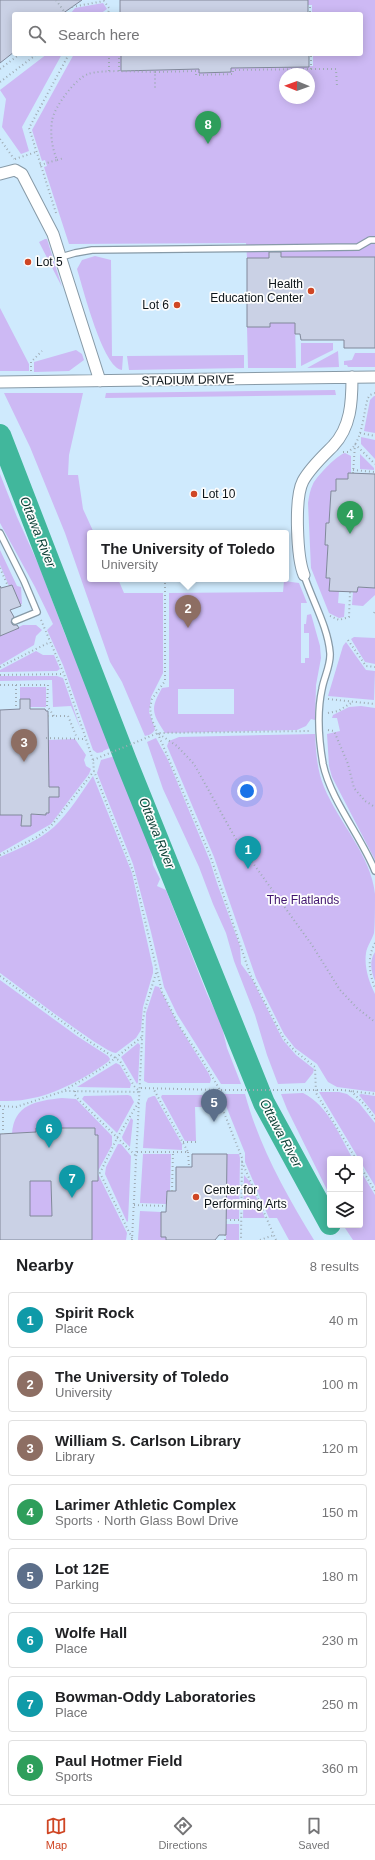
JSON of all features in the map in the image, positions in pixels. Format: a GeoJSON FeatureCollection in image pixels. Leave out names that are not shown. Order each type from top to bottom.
{"type":"FeatureCollection","features":[{"type":"Feature","properties":{"kind":"street"},"geometry":{"type":"LineString","coordinates":[[0,174],[16,170],[22,174],[53,234],[100,381]]}},
{"type":"Feature","properties":{"kind":"street"},"geometry":{"type":"LineString","coordinates":[[304,575],[299,547],[300,490],[308,474],[337,442],[344,429],[351,409],[352,377]]}},
{"type":"Feature","properties":{"kind":"street","name":"STADIUM DRIVE"},"geometry":{"type":"LineString","coordinates":[[0,382],[375,377]]}},
{"type":"Feature","properties":{"kind":"lane"},"geometry":{"type":"LineString","coordinates":[[61,258],[75,253],[92,250],[358,247],[370,240],[375,240]]}},
{"type":"Feature","properties":{"kind":"lane"},"geometry":{"type":"LineString","coordinates":[[0,533],[24,581],[37,612],[15,621]]}},
{"type":"Feature","properties":{"kind":"lane"},"geometry":{"type":"LineString","coordinates":[[304,575],[326,635],[330,654],[321,698],[322,749],[326,776],[375,871]]}},
{"type":"Feature","properties":{"kind":"path"},"geometry":{"type":"LineString","coordinates":[[56,0],[65,12]]}},
{"type":"Feature","properties":{"kind":"path"},"geometry":{"type":"LineString","coordinates":[[72,7],[104,1],[109,8],[108,12]]}},
{"type":"Feature","properties":{"kind":"path"},"geometry":{"type":"LineString","coordinates":[[310,7],[310,12]]}},
{"type":"Feature","properties":{"kind":"path"},"geometry":{"type":"LineString","coordinates":[[0,69],[17,56]]}},
{"type":"Feature","properties":{"kind":"path"},"geometry":{"type":"LineString","coordinates":[[0,82],[34,56]]}},
{"type":"Feature","properties":{"kind":"path"},"geometry":{"type":"LineString","coordinates":[[56,213],[29,128],[68,56]]}},
{"type":"Feature","properties":{"kind":"path"},"geometry":{"type":"LineString","coordinates":[[109,56],[109,72]]}},
{"type":"Feature","properties":{"kind":"path"},"geometry":{"type":"LineString","coordinates":[[119,56],[119,72]]}},
{"type":"Feature","properties":{"kind":"path"},"geometry":{"type":"LineString","coordinates":[[311,56],[311,68]]}},
{"type":"Feature","properties":{"kind":"path"},"geometry":{"type":"LineString","coordinates":[[57,160],[52,147],[52,121],[69,89],[76,81],[84,76],[98,72],[196,71],[196,75],[233,74],[233,70],[279,69]]}},
{"type":"Feature","properties":{"kind":"path"},"geometry":{"type":"LineString","coordinates":[[315,69],[336,69],[336,86]]}},
{"type":"Feature","properties":{"kind":"path"},"geometry":{"type":"LineString","coordinates":[[155,88],[156,72]]}},
{"type":"Feature","properties":{"kind":"path"},"geometry":{"type":"LineString","coordinates":[[0,139],[14,159]]}},
{"type":"Feature","properties":{"kind":"path"},"geometry":{"type":"LineString","coordinates":[[7,161],[36,152]]}},
{"type":"Feature","properties":{"kind":"path"},"geometry":{"type":"LineString","coordinates":[[40,165],[64,158]]}},
{"type":"Feature","properties":{"kind":"path"},"geometry":{"type":"LineString","coordinates":[[31,374],[31,362],[42,351]]}},
{"type":"Feature","properties":{"kind":"path"},"geometry":{"type":"LineString","coordinates":[[365,393],[369,396]]}},
{"type":"Feature","properties":{"kind":"path"},"geometry":{"type":"LineString","coordinates":[[338,454],[350,451],[355,444],[360,433],[369,396],[375,393]]}},
{"type":"Feature","properties":{"kind":"path"},"geometry":{"type":"LineString","coordinates":[[360,433],[375,436]]}},
{"type":"Feature","properties":{"kind":"path"},"geometry":{"type":"LineString","coordinates":[[355,444],[375,464]]}},
{"type":"Feature","properties":{"kind":"path"},"geometry":{"type":"LineString","coordinates":[[355,444],[353,472],[375,472]]}},
{"type":"Feature","properties":{"kind":"path"},"geometry":{"type":"LineString","coordinates":[[0,568],[8,586]]}},
{"type":"Feature","properties":{"kind":"path"},"geometry":{"type":"LineString","coordinates":[[166,582],[164,681],[154,695],[150,708],[152,720],[210,855],[250,974],[284,1039],[295,1051],[315,1067],[316,1093],[354,1156]]}},
{"type":"Feature","properties":{"kind":"path"},"geometry":{"type":"LineString","coordinates":[[327,612],[334,619],[339,620],[349,617],[350,592]]}},
{"type":"Feature","properties":{"kind":"path"},"geometry":{"type":"LineString","coordinates":[[37,612],[64,674],[85,739],[94,760],[94,771],[134,874],[156,973],[167,1003],[220,1090]]}},
{"type":"Feature","properties":{"kind":"path"},"geometry":{"type":"LineString","coordinates":[[348,640],[366,666],[375,667]]}},
{"type":"Feature","properties":{"kind":"path"},"geometry":{"type":"LineString","coordinates":[[0,667],[50,642]]}},
{"type":"Feature","properties":{"kind":"path"},"geometry":{"type":"LineString","coordinates":[[0,675],[64,674]]}},
{"type":"Feature","properties":{"kind":"path"},"geometry":{"type":"LineString","coordinates":[[0,685],[48,685],[48,706],[54,716]]}},
{"type":"Feature","properties":{"kind":"path"},"geometry":{"type":"LineString","coordinates":[[16,685],[16,706]]}},
{"type":"Feature","properties":{"kind":"path"},"geometry":{"type":"LineString","coordinates":[[321,698],[375,704]]}},
{"type":"Feature","properties":{"kind":"path"},"geometry":{"type":"LineString","coordinates":[[328,719],[328,713],[338,711],[354,702]]}},
{"type":"Feature","properties":{"kind":"path"},"geometry":{"type":"LineString","coordinates":[[48,716],[68,716],[77,738]]}},
{"type":"Feature","properties":{"kind":"path"},"geometry":{"type":"LineString","coordinates":[[328,725],[328,731],[334,731],[348,764],[354,788],[365,800],[375,807]]}},
{"type":"Feature","properties":{"kind":"path"},"geometry":{"type":"LineString","coordinates":[[94,760],[158,733],[314,731]]}},
{"type":"Feature","properties":{"kind":"path"},"geometry":{"type":"LineString","coordinates":[[158,733],[182,750],[194,764],[237,841],[312,945],[340,990],[357,1008],[375,1022]]}},
{"type":"Feature","properties":{"kind":"path"},"geometry":{"type":"LineString","coordinates":[[46,738],[85,739]]}},
{"type":"Feature","properties":{"kind":"path"},"geometry":{"type":"LineString","coordinates":[[0,855],[36,837],[51,826],[94,771]]}},
{"type":"Feature","properties":{"kind":"path"},"geometry":{"type":"LineString","coordinates":[[375,943],[369,960],[370,975],[375,988]]}},
{"type":"Feature","properties":{"kind":"path"},"geometry":{"type":"LineString","coordinates":[[132,1239],[145,1009],[156,973]]}},
{"type":"Feature","properties":{"kind":"path"},"geometry":{"type":"LineString","coordinates":[[0,976],[90,1042],[116,1058],[125,1068],[134,1086],[140,1092]]}},
{"type":"Feature","properties":{"kind":"path"},"geometry":{"type":"LineString","coordinates":[[0,1106],[16,1106],[64,1091],[116,1058],[143,1036]]}},
{"type":"Feature","properties":{"kind":"path"},"geometry":{"type":"LineString","coordinates":[[141,1088],[215,1090],[315,1089],[375,1094]]}},
{"type":"Feature","properties":{"kind":"path"},"geometry":{"type":"LineString","coordinates":[[153,1088],[190,1154],[189,1167]]}},
{"type":"Feature","properties":{"kind":"path"},"geometry":{"type":"LineString","coordinates":[[215,1090],[236,1141],[242,1161],[276,1240]]}},
{"type":"Feature","properties":{"kind":"path"},"geometry":{"type":"LineString","coordinates":[[64,1091],[140,1092]]}},
{"type":"Feature","properties":{"kind":"path"},"geometry":{"type":"LineString","coordinates":[[75,1091],[75,1095],[80,1101],[137,1157]]}},
{"type":"Feature","properties":{"kind":"path"},"geometry":{"type":"LineString","coordinates":[[351,1091],[365,1105],[375,1119]]}},
{"type":"Feature","properties":{"kind":"path"},"geometry":{"type":"LineString","coordinates":[[132,1239],[100,1173],[117,1138],[140,1100]]}},
{"type":"Feature","properties":{"kind":"path"},"geometry":{"type":"LineString","coordinates":[[3,1106],[3,1134]]}},
{"type":"Feature","properties":{"kind":"path"},"geometry":{"type":"LineString","coordinates":[[183,1142],[196,1142]]}},
{"type":"Feature","properties":{"kind":"path"},"geometry":{"type":"LineString","coordinates":[[137,1152],[173,1152],[190,1154]]}},
{"type":"Feature","properties":{"kind":"path"},"geometry":{"type":"LineString","coordinates":[[172,1191],[173,1152]]}},
{"type":"Feature","properties":{"kind":"path"},"geometry":{"type":"LineString","coordinates":[[241,1240],[242,1161]]}},
{"type":"Feature","properties":{"kind":"path"},"geometry":{"type":"LineString","coordinates":[[363,1171],[375,1191]]}},
{"type":"Feature","properties":{"kind":"path"},"geometry":{"type":"LineString","coordinates":[[134,1205],[166,1206]]}},
{"type":"Feature","properties":{"kind":"path"},"geometry":{"type":"LineString","coordinates":[[226,1220],[241,1220]]}},
{"type":"Feature","properties":{"kind":"path"},"geometry":{"type":"LineString","coordinates":[[224,1235],[224,1240]]}},
{"type":"Feature","properties":{"kind":"path"},"geometry":{"type":"LineString","coordinates":[[260,1240],[274,1235]]}},
{"type":"Feature","properties":{"kind":"shaded area"},"geometry":{"type":"Polygon","coordinates":[[[0,0],[375,0],[375,1240],[0,1240],[0,0]]]}},
{"type":"Feature","properties":{"kind":"green space"},"geometry":{"type":"Polygon","coordinates":[[[308,0],[375,0],[375,257],[281,257],[281,251],[269,251],[269,258],[247,258],[246,243],[69,244],[44,167],[47,166],[45,160],[42,161],[32,130],[73,56],[121,56],[121,71],[199,69],[199,73],[231,72],[231,68],[313,66],[313,56],[363,56],[363,12],[312,12],[312,5],[308,5],[308,0]]]}},
{"type":"Feature","properties":{"kind":"green space"},"geometry":{"type":"Polygon","coordinates":[[[103,3],[107,9],[103,12],[72,12],[75,8],[103,3]]]}},
{"type":"Feature","properties":{"kind":"green space"},"geometry":{"type":"Polygon","coordinates":[[[44,56],[61,56],[22,127],[29,151],[21,154],[2,127],[6,99],[0,90],[44,56]]]}},
{"type":"Feature","properties":{"kind":"green space"},"geometry":{"type":"Polygon","coordinates":[[[47,239],[62,287],[39,242],[47,239]]]}},
{"type":"Feature","properties":{"kind":"green space"},"geometry":{"type":"Polygon","coordinates":[[[95,256],[111,260],[112,356],[123,356],[122,370],[115,366],[101,342],[77,269],[82,260],[95,256]]]}},
{"type":"Feature","properties":{"kind":"green space"},"geometry":{"type":"Polygon","coordinates":[[[0,308],[29,364],[29,371],[0,371],[0,308]]]}},
{"type":"Feature","properties":{"kind":"green space"},"geometry":{"type":"Polygon","coordinates":[[[270,323],[295,323],[296,368],[248,368],[247,327],[270,327],[270,323]]]}},
{"type":"Feature","properties":{"kind":"green space"},"geometry":{"type":"Polygon","coordinates":[[[301,343],[333,343],[333,350],[301,366],[301,343]]]}},
{"type":"Feature","properties":{"kind":"green space"},"geometry":{"type":"Polygon","coordinates":[[[76,350],[82,354],[84,360],[69,371],[34,372],[34,362],[76,350]]]}},
{"type":"Feature","properties":{"kind":"green space"},"geometry":{"type":"Polygon","coordinates":[[[338,351],[339,367],[307,368],[338,351]]]}},
{"type":"Feature","properties":{"kind":"green space"},"geometry":{"type":"Polygon","coordinates":[[[355,353],[375,353],[375,367],[348,367],[347,365],[344,365],[344,361],[352,360],[355,353]]]}},
{"type":"Feature","properties":{"kind":"green space"},"geometry":{"type":"Polygon","coordinates":[[[244,355],[244,368],[129,370],[127,356],[244,355]]]}},
{"type":"Feature","properties":{"kind":"green space"},"geometry":{"type":"Polygon","coordinates":[[[335,390],[336,395],[105,398],[106,393],[335,390]]]}},
{"type":"Feature","properties":{"kind":"green space"},"geometry":{"type":"Polygon","coordinates":[[[4,393],[83,393],[69,455],[68,475],[78,475],[83,509],[93,530],[87,530],[87,582],[119,582],[124,593],[163,593],[163,673],[151,697],[149,712],[155,729],[149,735],[145,736],[122,682],[110,662],[65,533],[30,447],[4,393]]]}},
{"type":"Feature","properties":{"kind":"green space"},"geometry":{"type":"Polygon","coordinates":[[[374,396],[375,433],[364,431],[370,400],[374,396]]]}},
{"type":"Feature","properties":{"kind":"green space"},"geometry":{"type":"Polygon","coordinates":[[[361,437],[375,440],[375,459],[361,444],[361,437]]]}},
{"type":"Feature","properties":{"kind":"green space"},"geometry":{"type":"Polygon","coordinates":[[[345,453],[351,456],[351,473],[348,473],[348,479],[336,479],[336,491],[331,491],[329,523],[326,523],[325,545],[328,545],[326,577],[330,578],[329,591],[339,591],[338,603],[345,604],[344,617],[339,618],[329,613],[311,568],[308,503],[310,491],[315,480],[332,462],[345,453]]]}},
{"type":"Feature","properties":{"kind":"green space"},"geometry":{"type":"Polygon","coordinates":[[[360,454],[374,468],[374,470],[360,469],[360,454]]]}},
{"type":"Feature","properties":{"kind":"green space"},"geometry":{"type":"Polygon","coordinates":[[[0,474],[40,568],[66,637],[86,679],[96,713],[112,747],[103,752],[97,753],[93,750],[63,665],[47,630],[53,624],[35,587],[0,523],[0,474]]]}},
{"type":"Feature","properties":{"kind":"green space"},"geometry":{"type":"Polygon","coordinates":[[[0,550],[17,586],[21,587],[22,604],[20,605],[12,585],[9,586],[0,565],[0,550]]]}},
{"type":"Feature","properties":{"kind":"green space"},"geometry":{"type":"Polygon","coordinates":[[[284,582],[299,583],[307,603],[301,603],[301,663],[305,663],[305,658],[309,658],[309,633],[304,633],[304,624],[306,624],[307,615],[311,614],[320,646],[321,658],[316,685],[315,720],[311,719],[306,726],[297,730],[165,733],[155,716],[154,706],[162,688],[169,687],[169,593],[283,592],[284,582]],[[178,689],[178,714],[234,714],[234,689],[178,689]]]}},
{"type":"Feature","properties":{"kind":"green space"},"geometry":{"type":"Polygon","coordinates":[[[358,587],[375,588],[375,595],[363,606],[352,605],[353,592],[357,592],[358,587]]]}},
{"type":"Feature","properties":{"kind":"green space"},"geometry":{"type":"Polygon","coordinates":[[[23,625],[36,625],[42,630],[36,636],[34,645],[0,665],[0,636],[23,625]]]}},
{"type":"Feature","properties":{"kind":"green space"},"geometry":{"type":"Polygon","coordinates":[[[354,637],[375,638],[375,664],[365,662],[351,639],[354,637]]]}},
{"type":"Feature","properties":{"kind":"green space"},"geometry":{"type":"Polygon","coordinates":[[[346,642],[366,670],[375,671],[374,700],[328,696],[343,646],[346,642]]]}},
{"type":"Feature","properties":{"kind":"green space"},"geometry":{"type":"Polygon","coordinates":[[[36,651],[43,655],[54,655],[60,669],[57,671],[0,672],[0,670],[36,651]]]}},
{"type":"Feature","properties":{"kind":"green space"},"geometry":{"type":"Polygon","coordinates":[[[0,676],[57,676],[63,678],[81,730],[71,706],[53,707],[52,680],[0,681],[0,676]]]}},
{"type":"Feature","properties":{"kind":"green space"},"geometry":{"type":"Polygon","coordinates":[[[20,687],[46,687],[46,707],[30,707],[30,699],[20,699],[20,687]]]}},
{"type":"Feature","properties":{"kind":"green space"},"geometry":{"type":"Polygon","coordinates":[[[361,706],[375,708],[375,860],[332,777],[329,766],[327,734],[340,731],[337,718],[332,718],[333,715],[349,707],[361,706]]]}},
{"type":"Feature","properties":{"kind":"green space","name":"The Flatlands"},"geometry":{"type":"Polygon","coordinates":[[[315,734],[318,768],[324,787],[330,800],[361,852],[372,880],[375,894],[374,933],[367,950],[366,964],[375,994],[375,1092],[337,1087],[328,1082],[317,1064],[295,1048],[284,1034],[256,978],[214,857],[167,746],[169,741],[179,737],[315,734]]]}},
{"type":"Feature","properties":{"kind":"green space"},"geometry":{"type":"Polygon","coordinates":[[[156,738],[168,760],[210,861],[240,946],[241,964],[252,979],[283,1040],[296,1055],[314,1069],[313,1073],[305,1083],[278,1084],[267,1055],[255,1015],[234,961],[226,933],[199,867],[163,789],[147,742],[156,738]]]}},
{"type":"Feature","properties":{"kind":"green space"},"geometry":{"type":"Polygon","coordinates":[[[75,739],[86,755],[84,760],[86,766],[91,769],[89,774],[51,824],[0,853],[0,815],[22,815],[22,826],[31,826],[31,813],[36,815],[46,815],[46,813],[49,812],[49,801],[47,797],[59,797],[59,787],[46,787],[48,740],[75,739]]]}},
{"type":"Feature","properties":{"kind":"green space"},"geometry":{"type":"Polygon","coordinates":[[[115,756],[119,771],[125,781],[133,788],[138,804],[136,808],[151,850],[153,865],[160,879],[157,886],[166,890],[207,994],[221,1023],[227,1048],[241,1084],[221,1084],[177,1014],[164,987],[133,864],[97,773],[101,760],[115,756]]]}},
{"type":"Feature","properties":{"kind":"green space"},"geometry":{"type":"Polygon","coordinates":[[[93,776],[132,873],[153,968],[153,973],[143,1007],[141,1030],[136,1038],[116,1053],[95,1042],[60,1018],[0,973],[0,857],[35,841],[54,827],[70,809],[93,776]]]}},
{"type":"Feature","properties":{"kind":"green space"},"geometry":{"type":"Polygon","coordinates":[[[375,952],[375,981],[371,966],[375,952]]]}},
{"type":"Feature","properties":{"kind":"green space"},"geometry":{"type":"Polygon","coordinates":[[[0,980],[77,1036],[108,1056],[110,1059],[109,1061],[81,1079],[49,1094],[25,1100],[0,1101],[0,980]]]}},
{"type":"Feature","properties":{"kind":"green space"},"geometry":{"type":"Polygon","coordinates":[[[155,986],[159,987],[179,1026],[209,1074],[211,1079],[210,1083],[148,1083],[144,1081],[146,1013],[155,986]]]}},
{"type":"Feature","properties":{"kind":"green space"},"geometry":{"type":"Polygon","coordinates":[[[138,1043],[140,1045],[137,1084],[121,1057],[138,1043]]]}},
{"type":"Feature","properties":{"kind":"green space"},"geometry":{"type":"Polygon","coordinates":[[[116,1063],[120,1065],[131,1084],[130,1088],[77,1087],[116,1063]]]}},
{"type":"Feature","properties":{"kind":"green space"},"geometry":{"type":"Polygon","coordinates":[[[319,1092],[339,1092],[347,1094],[359,1103],[375,1123],[375,1186],[363,1166],[363,1156],[357,1156],[319,1092]]]}},
{"type":"Feature","properties":{"kind":"green space"},"geometry":{"type":"Polygon","coordinates":[[[303,1093],[320,1105],[332,1122],[351,1156],[327,1156],[327,1190],[287,1109],[281,1094],[303,1093]]]}},
{"type":"Feature","properties":{"kind":"green space"},"geometry":{"type":"Polygon","coordinates":[[[224,1094],[245,1094],[258,1132],[274,1169],[314,1240],[289,1240],[277,1218],[269,1218],[245,1162],[245,1153],[222,1096],[224,1094]]]}},
{"type":"Feature","properties":{"kind":"green space"},"geometry":{"type":"Polygon","coordinates":[[[162,1095],[202,1095],[208,1098],[212,1107],[195,1107],[196,1141],[185,1141],[161,1097],[162,1095]]]}},
{"type":"Feature","properties":{"kind":"green space"},"geometry":{"type":"Polygon","coordinates":[[[359,1095],[375,1096],[375,1115],[359,1095]]]}},
{"type":"Feature","properties":{"kind":"green space"},"geometry":{"type":"Polygon","coordinates":[[[84,1096],[131,1096],[134,1102],[117,1133],[82,1099],[84,1096]]]}},
{"type":"Feature","properties":{"kind":"green space"},"geometry":{"type":"Polygon","coordinates":[[[155,1096],[182,1144],[182,1150],[143,1148],[146,1103],[148,1098],[155,1096]]]}},
{"type":"Feature","properties":{"kind":"green space"},"geometry":{"type":"Polygon","coordinates":[[[62,1098],[76,1099],[112,1136],[112,1145],[98,1171],[97,1135],[36,1132],[12,1134],[17,1116],[22,1110],[35,1103],[62,1098]]]}},
{"type":"Feature","properties":{"kind":"green space"},"geometry":{"type":"Polygon","coordinates":[[[131,1118],[133,1120],[130,1147],[122,1137],[131,1118]]]}},
{"type":"Feature","properties":{"kind":"green space"},"geometry":{"type":"Polygon","coordinates":[[[118,1144],[121,1144],[131,1156],[127,1222],[105,1174],[106,1167],[118,1144]]]}},
{"type":"Feature","properties":{"kind":"green space"},"geometry":{"type":"Polygon","coordinates":[[[143,1154],[171,1154],[170,1191],[167,1191],[166,1204],[140,1203],[143,1154]]]}},
{"type":"Feature","properties":{"kind":"green space"},"geometry":{"type":"Polygon","coordinates":[[[227,1154],[239,1154],[240,1158],[239,1219],[226,1219],[227,1154]]]}},
{"type":"Feature","properties":{"kind":"green space"},"geometry":{"type":"Polygon","coordinates":[[[98,1174],[127,1233],[126,1240],[92,1240],[92,1181],[98,1174]]]}},
{"type":"Feature","properties":{"kind":"green space"},"geometry":{"type":"Polygon","coordinates":[[[244,1175],[250,1182],[265,1218],[243,1218],[244,1175]]]}},
{"type":"Feature","properties":{"kind":"green space"},"geometry":{"type":"Polygon","coordinates":[[[363,1175],[375,1195],[375,1240],[353,1240],[345,1228],[363,1228],[363,1175]]]}},
{"type":"Feature","properties":{"kind":"green space"},"geometry":{"type":"Polygon","coordinates":[[[30,1181],[51,1181],[52,1216],[46,1216],[30,1240],[30,1181]]]}},
{"type":"Feature","properties":{"kind":"green space"},"geometry":{"type":"Polygon","coordinates":[[[140,1211],[161,1212],[161,1236],[166,1237],[166,1240],[138,1240],[140,1211]]]}},
{"type":"Feature","properties":{"kind":"green space"},"geometry":{"type":"Polygon","coordinates":[[[226,1224],[239,1224],[239,1240],[226,1240],[226,1224]]]}},
{"type":"Feature","properties":{"kind":"building"},"geometry":{"type":"Polygon","coordinates":[[[0,0],[82,0],[65,12],[12,12],[12,54],[0,63],[0,0]]]}},
{"type":"Feature","properties":{"kind":"building"},"geometry":{"type":"Polygon","coordinates":[[[120,0],[308,0],[308,12],[120,12],[120,0]]]}},
{"type":"Feature","properties":{"kind":"building"},"geometry":{"type":"Polygon","coordinates":[[[121,56],[309,56],[309,67],[231,68],[231,72],[199,73],[199,69],[121,71],[121,56]]]}},
{"type":"Feature","properties":{"kind":"building","name":"Health Education Center"},"geometry":{"type":"Polygon","coordinates":[[[269,252],[281,252],[281,257],[375,257],[375,348],[344,348],[344,340],[301,340],[300,334],[295,334],[295,323],[270,323],[270,327],[247,327],[247,258],[269,258],[269,252]]]}},
{"type":"Feature","properties":{"kind":"building"},"geometry":{"type":"Polygon","coordinates":[[[348,473],[375,474],[375,588],[358,587],[357,592],[329,591],[330,578],[326,578],[328,545],[325,545],[326,523],[329,523],[331,491],[336,491],[336,479],[348,479],[348,473]]]}},
{"type":"Feature","properties":{"kind":"building"},"geometry":{"type":"Polygon","coordinates":[[[12,585],[21,606],[10,610],[14,617],[11,622],[19,628],[0,636],[0,586],[1,588],[12,585]]]}},
{"type":"Feature","properties":{"kind":"building"},"geometry":{"type":"Polygon","coordinates":[[[20,699],[30,699],[30,709],[45,709],[48,711],[49,787],[59,787],[59,797],[49,797],[49,813],[46,813],[46,815],[31,814],[31,826],[21,826],[22,815],[0,815],[0,710],[20,709],[20,699]]]}},
{"type":"Feature","properties":{"kind":"building"},"geometry":{"type":"Polygon","coordinates":[[[36,1128],[95,1128],[95,1135],[98,1135],[98,1181],[92,1181],[92,1240],[0,1240],[0,1134],[36,1132],[36,1128]],[[30,1181],[30,1216],[52,1216],[51,1181],[30,1181]]]}},
{"type":"Feature","properties":{"kind":"building","name":"Center for Performing Arts"},"geometry":{"type":"Polygon","coordinates":[[[192,1154],[227,1154],[226,1235],[219,1235],[215,1240],[166,1240],[166,1237],[161,1237],[161,1212],[166,1212],[167,1191],[176,1191],[176,1167],[192,1167],[192,1154]]]}},
{"type":"Feature","properties":{"kind":"waterway","name":"Ottawa River"},"geometry":{"type":"LineString","coordinates":[[0,435],[126,761],[264,1103],[327,1218]]}},
{"type":"Feature","properties":{"kind":"place","name":"Paul Hotmer Field"},"geometry":{"type":"Point","coordinates":[208,144]}},
{"type":"Feature","properties":{"kind":"place","name":"Lot 5"},"geometry":{"type":"Point","coordinates":[28,262]}},
{"type":"Feature","properties":{"kind":"place","name":"Health Education Center"},"geometry":{"type":"Point","coordinates":[311,291]}},
{"type":"Feature","properties":{"kind":"place","name":"Lot 6"},"geometry":{"type":"Point","coordinates":[177,305]}},
{"type":"Feature","properties":{"kind":"place","name":"Lot 10"},"geometry":{"type":"Point","coordinates":[194,494]}},
{"type":"Feature","properties":{"kind":"place","name":"Larimer Athletic Complex"},"geometry":{"type":"Point","coordinates":[350,534]}},
{"type":"Feature","properties":{"kind":"place","name":"The University of Toledo"},"geometry":{"type":"Point","coordinates":[188,628]}},
{"type":"Feature","properties":{"kind":"place","name":"William S. Carlson Library"},"geometry":{"type":"Point","coordinates":[24,762]}},
{"type":"Feature","properties":{"kind":"place","name":"Spirit Rock"},"geometry":{"type":"Point","coordinates":[248,869]}},
{"type":"Feature","properties":{"kind":"place","name":"Lot 12E"},"geometry":{"type":"Point","coordinates":[214,1122]}},
{"type":"Feature","properties":{"kind":"place","name":"Wolfe Hall"},"geometry":{"type":"Point","coordinates":[49,1148]}},
{"type":"Feature","properties":{"kind":"place","name":"Center for Performing Arts"},"geometry":{"type":"Point","coordinates":[196,1197]}},
{"type":"Feature","properties":{"kind":"place","name":"Bowman-Oddy Laboratories"},"geometry":{"type":"Point","coordinates":[72,1198]}}]}
